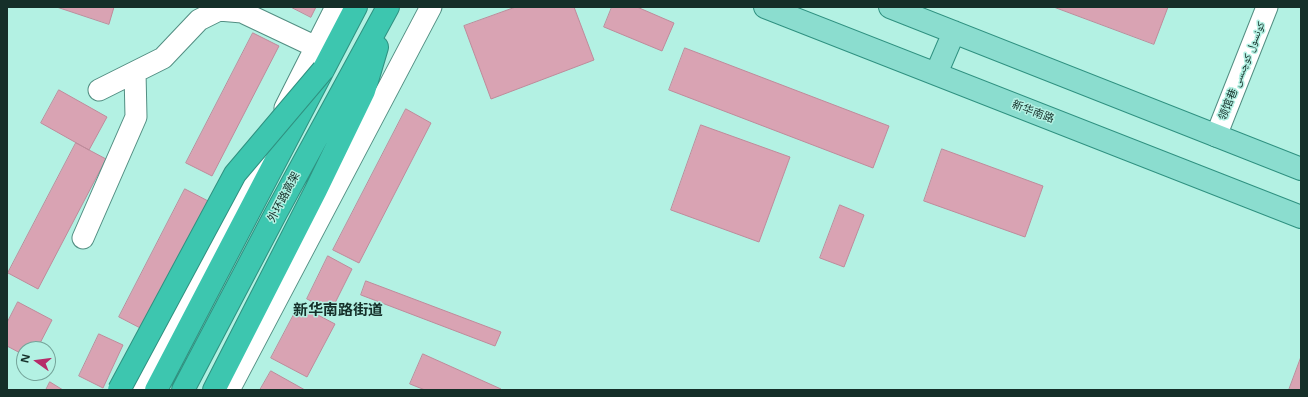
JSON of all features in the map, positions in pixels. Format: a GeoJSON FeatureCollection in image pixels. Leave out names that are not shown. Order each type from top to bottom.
{"type":"FeatureCollection","features":[{"type":"Feature","properties":{"kind":"highway"},"geometry":{"type":"LineString","coordinates":[[156,390],[356,7]]}},
{"type":"Feature","properties":{"kind":"highway"},"geometry":{"type":"LineString","coordinates":[[214,390],[316,190],[364,91],[389,7]]}},
{"type":"Feature","properties":{"kind":"highway","name":"外环路高架"},"geometry":{"type":"LineString","coordinates":[[183,390],[276,213],[389,7]]}},
{"type":"Feature","properties":{"kind":"highway"},"geometry":{"type":"LineString","coordinates":[[120,390],[236,174],[323,70]]}},
{"type":"Feature","properties":{"kind":"main road","name":"新华南路"},"geometry":{"type":"LineString","coordinates":[[765,7],[1301,217]]}},
{"type":"Feature","properties":{"kind":"main road"},"geometry":{"type":"LineString","coordinates":[[890,7],[1301,169]]}},
{"type":"Feature","properties":{"kind":"main road"},"geometry":{"type":"LineString","coordinates":[[936,74],[954,32]]}},
{"type":"Feature","properties":{"kind":"street"},"geometry":{"type":"LineString","coordinates":[[142,390],[336,7]]}},
{"type":"Feature","properties":{"kind":"street"},"geometry":{"type":"LineString","coordinates":[[229,390],[431,7]]}},
{"type":"Feature","properties":{"kind":"street","name":"领馆巷 كونسول كوچىسى"},"geometry":{"type":"LineString","coordinates":[[1216,136],[1267,7]]}},
{"type":"Feature","properties":{"kind":"street"},"geometry":{"type":"LineString","coordinates":[[99,90],[163,58],[199,20],[219,10],[242,12],[316,47]]}},
{"type":"Feature","properties":{"kind":"street"},"geometry":{"type":"LineString","coordinates":[[83,238],[136,117],[135,72]]}},
{"type":"Feature","properties":{"kind":"building"},"geometry":{"type":"Polygon","coordinates":[[[57,7],[114,7],[109,24],[57,7]]]}},
{"type":"Feature","properties":{"kind":"building"},"geometry":{"type":"Polygon","coordinates":[[[291,7],[316,7],[311,17],[291,7]]]}},
{"type":"Feature","properties":{"kind":"building"},"geometry":{"type":"Polygon","coordinates":[[[516,7],[574,7],[594,60],[491,99],[464,26],[516,7]]]}},
{"type":"Feature","properties":{"kind":"building"},"geometry":{"type":"Polygon","coordinates":[[[612,7],[637,7],[674,23],[662,51],[604,27],[612,7]]]}},
{"type":"Feature","properties":{"kind":"building"},"geometry":{"type":"Polygon","coordinates":[[[1054,7],[1168,7],[1154,44],[1054,7]]]}},
{"type":"Feature","properties":{"kind":"building"},"geometry":{"type":"Polygon","coordinates":[[[253,33],[279,46],[212,176],[186,163],[253,33]]]}},
{"type":"Feature","properties":{"kind":"building"},"geometry":{"type":"Polygon","coordinates":[[[685,48],[889,126],[873,168],[669,90],[685,48]]]}},
{"type":"Feature","properties":{"kind":"building"},"geometry":{"type":"Polygon","coordinates":[[[59,90],[107,117],[89,150],[41,123],[59,90]]]}},
{"type":"Feature","properties":{"kind":"building"},"geometry":{"type":"Polygon","coordinates":[[[406,109],[431,123],[359,263],[333,250],[406,109]]]}},
{"type":"Feature","properties":{"kind":"building"},"geometry":{"type":"Polygon","coordinates":[[[701,125],[790,157],[759,242],[671,210],[701,125]]]}},
{"type":"Feature","properties":{"kind":"building"},"geometry":{"type":"Polygon","coordinates":[[[76,143],[106,159],[38,289],[8,273],[76,143]]]}},
{"type":"Feature","properties":{"kind":"building"},"geometry":{"type":"Polygon","coordinates":[[[942,149],[1043,186],[1025,237],[924,201],[942,149]]]}},
{"type":"Feature","properties":{"kind":"building"},"geometry":{"type":"Polygon","coordinates":[[[185,189],[212,203],[146,331],[119,317],[185,189]]]}},
{"type":"Feature","properties":{"kind":"building"},"geometry":{"type":"Polygon","coordinates":[[[840,205],[864,215],[844,267],[820,258],[840,205]]]}},
{"type":"Feature","properties":{"kind":"building"},"geometry":{"type":"Polygon","coordinates":[[[328,256],[352,269],[331,311],[307,299],[328,256]]]}},
{"type":"Feature","properties":{"kind":"building"},"geometry":{"type":"Polygon","coordinates":[[[366,281],[501,332],[495,346],[361,295],[366,281]]]}},
{"type":"Feature","properties":{"kind":"building"},"geometry":{"type":"Polygon","coordinates":[[[18,302],[52,320],[41,341],[16,341],[16,351],[7,346],[7,323],[18,302]]]}},
{"type":"Feature","properties":{"kind":"building"},"geometry":{"type":"Polygon","coordinates":[[[299,305],[335,324],[307,377],[271,358],[299,305]]]}},
{"type":"Feature","properties":{"kind":"building"},"geometry":{"type":"Polygon","coordinates":[[[99,334],[123,345],[103,388],[79,376],[99,334]]]}},
{"type":"Feature","properties":{"kind":"building"},"geometry":{"type":"Polygon","coordinates":[[[423,354],[501,390],[425,390],[410,384],[423,354]]]}},
{"type":"Feature","properties":{"kind":"building"},"geometry":{"type":"Polygon","coordinates":[[[1301,357],[1301,390],[1289,390],[1301,357]]]}},
{"type":"Feature","properties":{"kind":"building"},"geometry":{"type":"Polygon","coordinates":[[[271,371],[305,390],[260,390],[271,371]]]}},
{"type":"Feature","properties":{"kind":"building"},"geometry":{"type":"Polygon","coordinates":[[[50,382],[63,390],[46,390],[50,382]]]}},
{"type":"Feature","properties":{"kind":"district","name":"新华南路街道"},"geometry":{"type":"Point","coordinates":[338,311]}}]}
